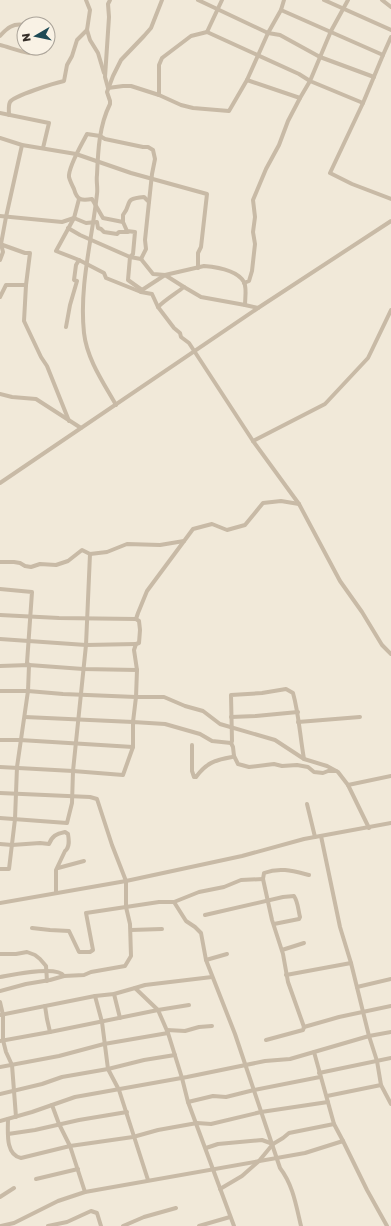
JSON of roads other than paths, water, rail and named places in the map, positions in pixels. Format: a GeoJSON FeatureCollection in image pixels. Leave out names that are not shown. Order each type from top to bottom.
{"type":"FeatureCollection","features":[{"type":"Feature","properties":{"kind":"street"},"geometry":{"type":"LineString","coordinates":[[86,0],[90,10],[87,30],[90,40],[98,53],[108,88]]}},
{"type":"Feature","properties":{"kind":"street"},"geometry":{"type":"LineString","coordinates":[[105,77],[109,17],[108,4],[110,0]]}},
{"type":"Feature","properties":{"kind":"street"},"geometry":{"type":"LineString","coordinates":[[116,405],[90,358],[84,334],[84,301],[87,264],[95,205],[100,136],[102,122],[110,101],[107,95],[108,88],[121,60],[151,28],[162,0]]}},
{"type":"Feature","properties":{"kind":"street"},"geometry":{"type":"LineString","coordinates":[[198,0],[268,33],[280,34],[320,57],[374,77]]}},
{"type":"Feature","properties":{"kind":"street"},"geometry":{"type":"LineString","coordinates":[[208,32],[222,0]]}},
{"type":"Feature","properties":{"kind":"street"},"geometry":{"type":"LineString","coordinates":[[108,88],[131,86],[159,95],[181,105],[193,108],[229,111],[247,80],[268,33],[282,10],[284,0]]}},
{"type":"Feature","properties":{"kind":"street"},"geometry":{"type":"LineString","coordinates":[[324,0],[391,30]]}},
{"type":"Feature","properties":{"kind":"street"},"geometry":{"type":"LineString","coordinates":[[244,283],[249,281],[252,271],[255,244],[253,232],[255,217],[253,200],[266,169],[279,145],[288,121],[310,81],[331,31],[348,0]]}},
{"type":"Feature","properties":{"kind":"street"},"geometry":{"type":"LineString","coordinates":[[382,0],[391,7]]}},
{"type":"Feature","properties":{"kind":"street"},"geometry":{"type":"LineString","coordinates":[[282,10],[383,55]]}},
{"type":"Feature","properties":{"kind":"street"},"geometry":{"type":"LineString","coordinates":[[0,36],[6,29],[16,24]]}},
{"type":"Feature","properties":{"kind":"street"},"geometry":{"type":"LineString","coordinates":[[9,115],[9,103],[14,98],[64,81],[67,65],[72,56],[77,40],[87,30]]}},
{"type":"Feature","properties":{"kind":"street"},"geometry":{"type":"LineString","coordinates":[[159,95],[159,65],[162,58],[191,36],[208,32],[299,74],[310,81],[363,103]]}},
{"type":"Feature","properties":{"kind":"street"},"geometry":{"type":"LineString","coordinates":[[391,37],[363,103],[330,173],[352,184],[391,199]]}},
{"type":"Feature","properties":{"kind":"street"},"geometry":{"type":"LineString","coordinates":[[0,45],[16,49]]}},
{"type":"Feature","properties":{"kind":"street"},"geometry":{"type":"LineString","coordinates":[[247,80],[300,98]]}},
{"type":"Feature","properties":{"kind":"street"},"geometry":{"type":"LineString","coordinates":[[0,114],[49,124],[43,148]]}},
{"type":"Feature","properties":{"kind":"street"},"geometry":{"type":"LineString","coordinates":[[123,222],[103,218],[92,199],[79,199],[75,196],[69,176],[76,154],[87,134],[148,147],[153,150],[155,158],[151,179],[145,240],[146,249],[141,259]]}},
{"type":"Feature","properties":{"kind":"street"},"geometry":{"type":"LineString","coordinates":[[0,138],[22,145],[76,154],[98,163],[207,194],[201,246],[198,253],[198,268]]}},
{"type":"Feature","properties":{"kind":"street"},"geometry":{"type":"LineString","coordinates":[[0,260],[3,252],[1,244],[6,217],[22,145]]}},
{"type":"Feature","properties":{"kind":"street"},"geometry":{"type":"LineString","coordinates":[[134,232],[127,231],[123,222],[123,215],[127,206],[131,199],[134,198],[144,197],[149,202]]}},
{"type":"Feature","properties":{"kind":"street"},"geometry":{"type":"LineString","coordinates":[[79,199],[74,218],[56,251],[79,260],[104,273],[106,278],[152,294],[158,307],[194,352],[252,441],[299,504],[340,581],[362,612],[382,645],[391,654]]}},
{"type":"Feature","properties":{"kind":"street"},"geometry":{"type":"LineString","coordinates":[[0,216],[62,222],[74,218],[86,223],[97,222],[98,228],[102,229],[104,232],[117,234],[119,232],[134,232]]}},
{"type":"Feature","properties":{"kind":"street"},"geometry":{"type":"LineString","coordinates":[[0,483],[258,308],[391,221]]}},
{"type":"Feature","properties":{"kind":"street"},"geometry":{"type":"LineString","coordinates":[[68,228],[80,236],[141,259],[153,274],[164,275],[209,267],[232,272],[239,276],[244,283],[245,304]]}},
{"type":"Feature","properties":{"kind":"street"},"geometry":{"type":"LineString","coordinates":[[134,232],[133,254],[130,256],[128,280],[141,291]]}},
{"type":"Feature","properties":{"kind":"street"},"geometry":{"type":"LineString","coordinates":[[1,244],[25,253],[30,253],[24,321],[41,357],[47,366],[69,421]]}},
{"type":"Feature","properties":{"kind":"street"},"geometry":{"type":"LineString","coordinates":[[66,327],[77,281],[74,280],[76,265],[79,260]]}},
{"type":"Feature","properties":{"kind":"street"},"geometry":{"type":"LineString","coordinates":[[141,291],[164,275]]}},
{"type":"Feature","properties":{"kind":"street"},"geometry":{"type":"LineString","coordinates":[[164,275],[201,297],[245,304],[258,308]]}},
{"type":"Feature","properties":{"kind":"street"},"geometry":{"type":"LineString","coordinates":[[0,297],[6,285],[26,285]]}},
{"type":"Feature","properties":{"kind":"street"},"geometry":{"type":"LineString","coordinates":[[158,307],[168,297],[184,287]]}},
{"type":"Feature","properties":{"kind":"street"},"geometry":{"type":"LineString","coordinates":[[252,441],[325,404],[368,358],[391,310]]}},
{"type":"Feature","properties":{"kind":"street"},"geometry":{"type":"LineString","coordinates":[[0,394],[12,397],[36,399],[81,428]]}},
{"type":"Feature","properties":{"kind":"street"},"geometry":{"type":"LineString","coordinates":[[136,619],[147,591],[193,529],[212,524],[227,530],[245,525],[263,503],[281,501],[299,504]]}},
{"type":"Feature","properties":{"kind":"street"},"geometry":{"type":"LineString","coordinates":[[0,562],[14,562],[25,566],[40,564],[56,565],[68,561],[82,550],[90,554],[107,552],[127,544],[160,545],[184,541]]}},
{"type":"Feature","properties":{"kind":"street"},"geometry":{"type":"LineString","coordinates":[[0,818],[67,822],[72,797],[72,771],[86,645],[90,554]]}},
{"type":"Feature","properties":{"kind":"street"},"geometry":{"type":"LineString","coordinates":[[0,589],[32,592],[27,663],[29,665],[28,691],[17,767],[12,845],[9,869],[0,869]]}},
{"type":"Feature","properties":{"kind":"street"},"geometry":{"type":"LineString","coordinates":[[0,614],[136,619]]}},
{"type":"Feature","properties":{"kind":"street"},"geometry":{"type":"LineString","coordinates":[[0,767],[123,775],[132,747],[137,670],[134,650],[136,644],[139,643],[140,630],[139,621],[136,619]]}},
{"type":"Feature","properties":{"kind":"street"},"geometry":{"type":"LineString","coordinates":[[0,639],[86,645],[136,644]]}},
{"type":"Feature","properties":{"kind":"street"},"geometry":{"type":"LineString","coordinates":[[0,666],[29,665],[83,669],[137,670]]}},
{"type":"Feature","properties":{"kind":"street"},"geometry":{"type":"LineString","coordinates":[[230,743],[232,741],[231,695],[262,693],[286,689],[292,693],[298,712],[298,722],[304,759]]}},
{"type":"Feature","properties":{"kind":"street"},"geometry":{"type":"LineString","coordinates":[[0,691],[164,697],[185,706],[203,711],[220,724],[275,740],[304,759],[327,766],[338,772],[348,785],[369,828]]}},
{"type":"Feature","properties":{"kind":"street"},"geometry":{"type":"LineString","coordinates":[[231,717],[298,712]]}},
{"type":"Feature","properties":{"kind":"street"},"geometry":{"type":"LineString","coordinates":[[25,717],[165,724],[200,734],[212,741],[230,743]]}},
{"type":"Feature","properties":{"kind":"street"},"geometry":{"type":"LineString","coordinates":[[298,722],[360,717]]}},
{"type":"Feature","properties":{"kind":"street"},"geometry":{"type":"LineString","coordinates":[[0,740],[132,747]]}},
{"type":"Feature","properties":{"kind":"street"},"geometry":{"type":"LineString","coordinates":[[230,743],[233,747],[234,756],[238,764],[249,767],[274,764],[282,766],[297,765],[308,767],[314,772],[338,772]]}},
{"type":"Feature","properties":{"kind":"street"},"geometry":{"type":"LineString","coordinates":[[192,745],[192,771],[194,776],[196,776],[209,763],[234,756]]}},
{"type":"Feature","properties":{"kind":"street"},"geometry":{"type":"LineString","coordinates":[[348,785],[391,776]]}},
{"type":"Feature","properties":{"kind":"street"},"geometry":{"type":"LineString","coordinates":[[0,793],[90,797],[97,799],[126,881],[126,907],[131,930],[131,956],[125,966],[91,972],[84,975],[64,976],[0,991]]}},
{"type":"Feature","properties":{"kind":"street"},"geometry":{"type":"LineString","coordinates":[[307,804],[315,837]]}},
{"type":"Feature","properties":{"kind":"street"},"geometry":{"type":"LineString","coordinates":[[0,902],[126,881],[235,857],[315,837],[391,823]]}},
{"type":"Feature","properties":{"kind":"street"},"geometry":{"type":"LineString","coordinates":[[0,844],[49,844],[53,836],[65,832],[68,834],[69,845],[56,870],[56,893]]}},
{"type":"Feature","properties":{"kind":"street"},"geometry":{"type":"LineString","coordinates":[[321,836],[340,927],[377,1061],[381,1086],[391,1104]]}},
{"type":"Feature","properties":{"kind":"street"},"geometry":{"type":"LineString","coordinates":[[58,868],[84,861]]}},
{"type":"Feature","properties":{"kind":"street"},"geometry":{"type":"LineString","coordinates":[[304,1027],[286,975],[282,950],[263,879],[264,873],[273,870],[289,870],[309,874]]}},
{"type":"Feature","properties":{"kind":"street"},"geometry":{"type":"LineString","coordinates":[[32,928],[69,931],[79,952],[90,952],[93,950],[86,913],[159,902],[174,902],[199,892],[224,887],[241,880],[263,879]]}},
{"type":"Feature","properties":{"kind":"street"},"geometry":{"type":"LineString","coordinates":[[205,915],[268,900],[294,896],[298,901],[297,908],[300,917],[299,919],[274,924]]}},
{"type":"Feature","properties":{"kind":"street"},"geometry":{"type":"LineString","coordinates":[[174,902],[186,921],[201,933],[206,960],[235,1034],[280,1168],[287,1177],[292,1189],[302,1226]]}},
{"type":"Feature","properties":{"kind":"street"},"geometry":{"type":"LineString","coordinates":[[131,930],[162,929]]}},
{"type":"Feature","properties":{"kind":"street"},"geometry":{"type":"LineString","coordinates":[[282,950],[304,943]]}},
{"type":"Feature","properties":{"kind":"street"},"geometry":{"type":"LineString","coordinates":[[0,954],[27,952],[40,959],[46,966],[47,981]]}},
{"type":"Feature","properties":{"kind":"street"},"geometry":{"type":"LineString","coordinates":[[206,960],[227,954]]}},
{"type":"Feature","properties":{"kind":"street"},"geometry":{"type":"LineString","coordinates":[[286,975],[351,963]]}},
{"type":"Feature","properties":{"kind":"street"},"geometry":{"type":"LineString","coordinates":[[0,977],[29,971],[58,972],[62,973],[64,976]]}},
{"type":"Feature","properties":{"kind":"street"},"geometry":{"type":"LineString","coordinates":[[2,1015],[95,996],[114,994],[145,985],[212,976]]}},
{"type":"Feature","properties":{"kind":"street"},"geometry":{"type":"LineString","coordinates":[[357,987],[391,979]]}},
{"type":"Feature","properties":{"kind":"street"},"geometry":{"type":"LineString","coordinates":[[135,988],[158,1010],[167,1031],[188,1102],[234,1226]]}},
{"type":"Feature","properties":{"kind":"street"},"geometry":{"type":"LineString","coordinates":[[114,994],[120,1018]]}},
{"type":"Feature","properties":{"kind":"street"},"geometry":{"type":"LineString","coordinates":[[95,996],[102,1022],[108,1069],[119,1090],[127,1112],[133,1137],[148,1180]]}},
{"type":"Feature","properties":{"kind":"street"},"geometry":{"type":"LineString","coordinates":[[0,1002],[2,1015],[1,1040],[12,1065],[16,1117]]}},
{"type":"Feature","properties":{"kind":"street"},"geometry":{"type":"LineString","coordinates":[[1,1040],[190,1005]]}},
{"type":"Feature","properties":{"kind":"street"},"geometry":{"type":"LineString","coordinates":[[46,1006],[50,1032]]}},
{"type":"Feature","properties":{"kind":"street"},"geometry":{"type":"LineString","coordinates":[[266,1040],[303,1030],[304,1027],[339,1017],[364,1013],[391,1006]]}},
{"type":"Feature","properties":{"kind":"street"},"geometry":{"type":"LineString","coordinates":[[0,1067],[59,1056],[104,1044],[167,1031],[185,1031],[212,1026]]}},
{"type":"Feature","properties":{"kind":"street"},"geometry":{"type":"LineString","coordinates":[[0,1121],[75,1097],[119,1090],[265,1061],[290,1059],[369,1036],[391,1032]]}},
{"type":"Feature","properties":{"kind":"street"},"geometry":{"type":"LineString","coordinates":[[314,1052],[334,1124],[367,1190],[388,1226]]}},
{"type":"Feature","properties":{"kind":"street"},"geometry":{"type":"LineString","coordinates":[[0,1094],[42,1084],[62,1077],[175,1055]]}},
{"type":"Feature","properties":{"kind":"street"},"geometry":{"type":"LineString","coordinates":[[188,1102],[213,1096],[226,1097],[391,1058]]}},
{"type":"Feature","properties":{"kind":"street"},"geometry":{"type":"LineString","coordinates":[[327,1096],[381,1086]]}},
{"type":"Feature","properties":{"kind":"street"},"geometry":{"type":"LineString","coordinates":[[8,1119],[8,1134],[11,1150],[12,1153],[19,1157],[37,1155],[70,1146],[133,1137],[158,1130],[197,1123],[211,1124],[261,1112],[328,1102]]}},
{"type":"Feature","properties":{"kind":"street"},"geometry":{"type":"LineString","coordinates":[[52,1105],[59,1124],[70,1146],[85,1192]]}},
{"type":"Feature","properties":{"kind":"street"},"geometry":{"type":"LineString","coordinates":[[8,1134],[127,1112]]}},
{"type":"Feature","properties":{"kind":"street"},"geometry":{"type":"LineString","coordinates":[[220,1189],[242,1176],[259,1161],[273,1144],[288,1133],[334,1124]]}},
{"type":"Feature","properties":{"kind":"street"},"geometry":{"type":"LineString","coordinates":[[206,1148],[218,1144],[262,1140],[273,1144]]}},
{"type":"Feature","properties":{"kind":"street"},"geometry":{"type":"LineString","coordinates":[[1,1226],[14,1223],[58,1201],[85,1192],[305,1152],[343,1140]]}},
{"type":"Feature","properties":{"kind":"street"},"geometry":{"type":"LineString","coordinates":[[36,1179],[78,1169]]}},
{"type":"Feature","properties":{"kind":"street"},"geometry":{"type":"LineString","coordinates":[[0,1197],[14,1188]]}},
{"type":"Feature","properties":{"kind":"street"},"geometry":{"type":"LineString","coordinates":[[123,1226],[144,1217],[176,1208]]}},
{"type":"Feature","properties":{"kind":"street"},"geometry":{"type":"LineString","coordinates":[[48,1226],[67,1222],[92,1211],[97,1213],[101,1226]]}},
{"type":"Feature","properties":{"kind":"street"},"geometry":{"type":"LineString","coordinates":[[199,1226],[230,1217]]}}]}
